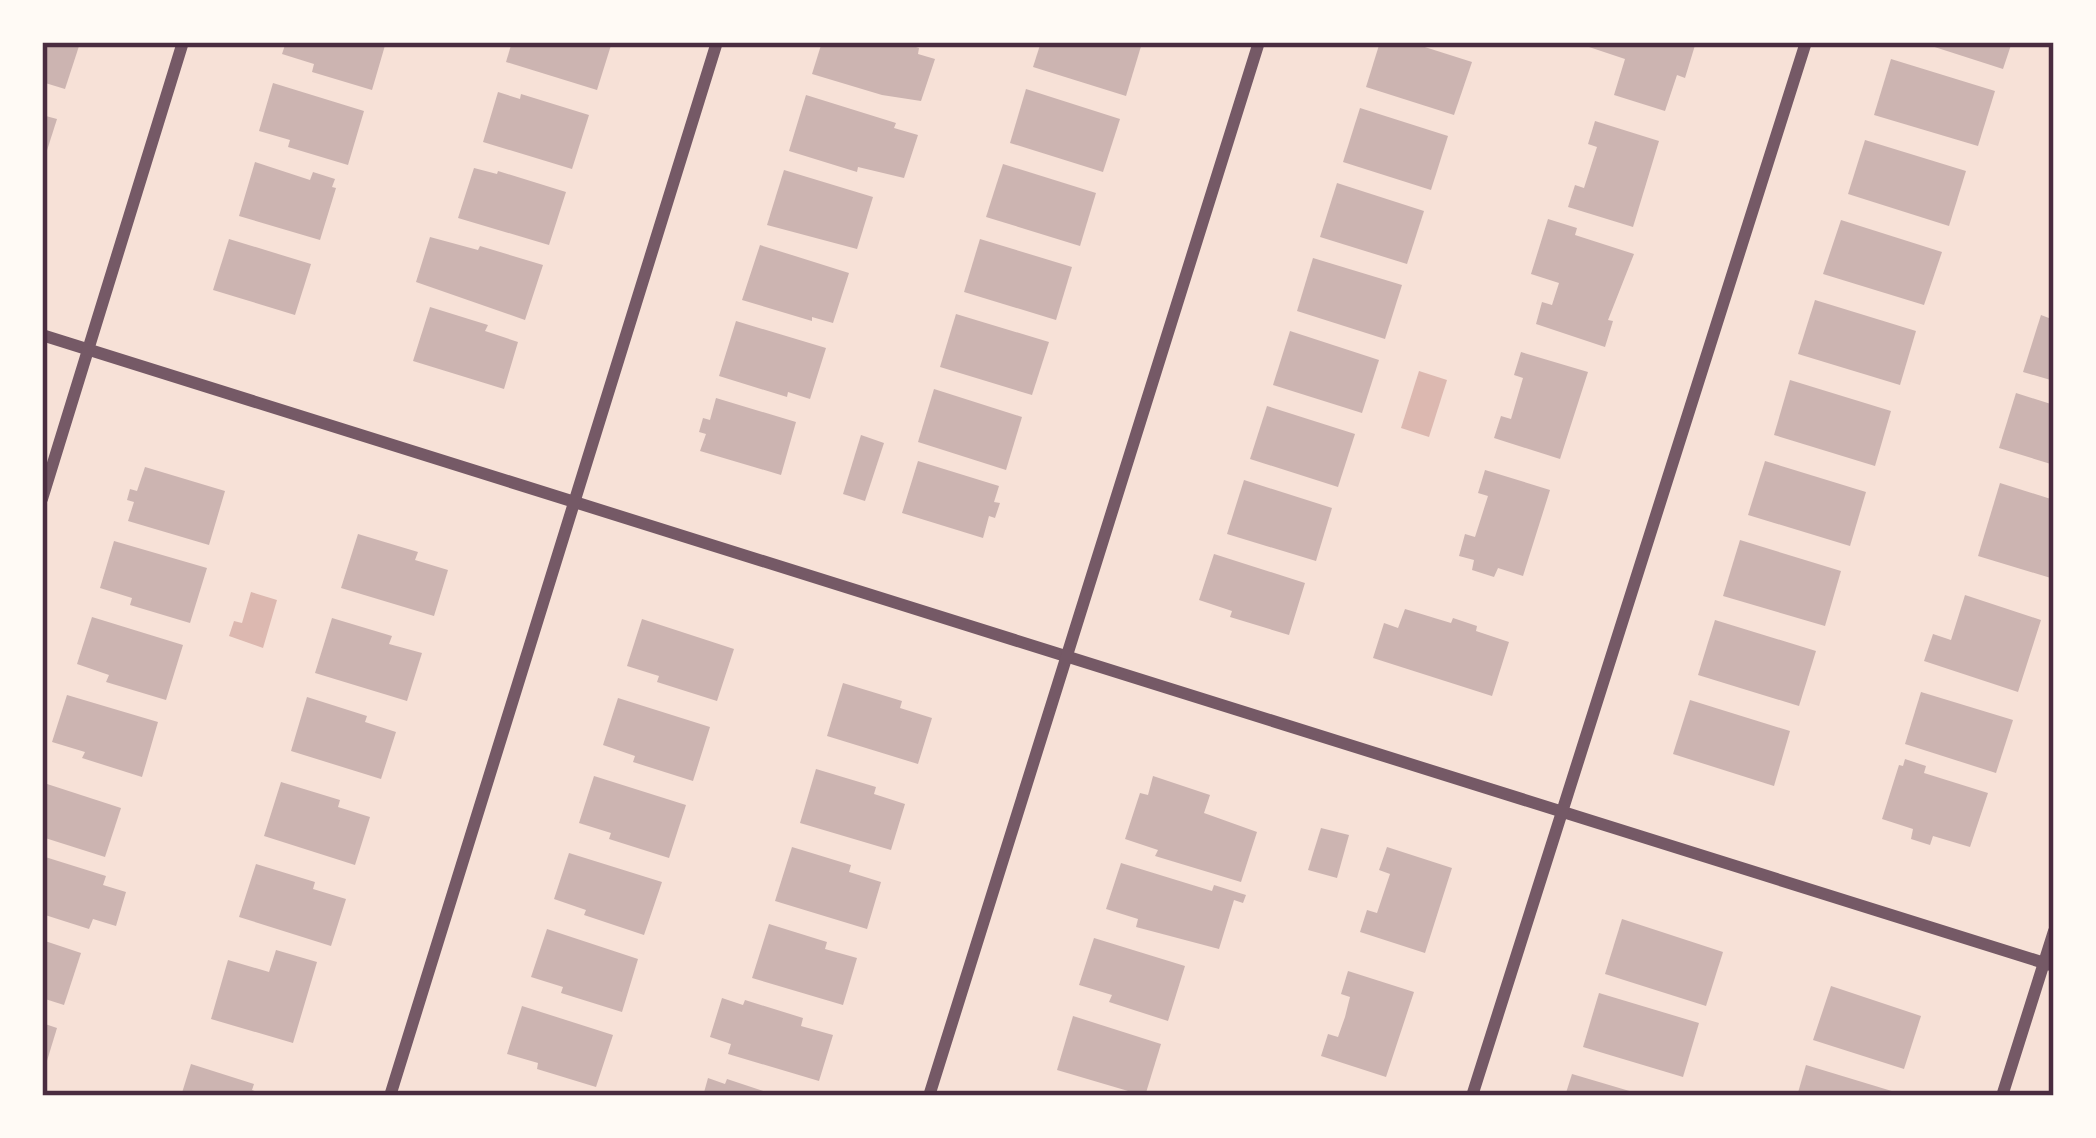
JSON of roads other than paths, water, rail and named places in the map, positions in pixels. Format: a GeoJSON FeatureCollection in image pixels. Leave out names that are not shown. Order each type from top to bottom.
{"type":"FeatureCollection","features":[{"type":"Feature","properties":{"kind":"street"},"geometry":{"type":"LineString","coordinates":[[42,499],[183,42]]}},
{"type":"Feature","properties":{"kind":"street"},"geometry":{"type":"LineString","coordinates":[[390,1096],[717,42]]}},
{"type":"Feature","properties":{"kind":"street"},"geometry":{"type":"LineString","coordinates":[[929,1096],[1259,42]]}},
{"type":"Feature","properties":{"kind":"street"},"geometry":{"type":"LineString","coordinates":[[1472,1096],[1806,42]]}},
{"type":"Feature","properties":{"kind":"street"},"geometry":{"type":"LineString","coordinates":[[42,335],[2049,964]]}},
{"type":"Feature","properties":{"kind":"street"},"geometry":{"type":"LineString","coordinates":[[2002,1096],[2049,964],[2054,931]]}}]}
